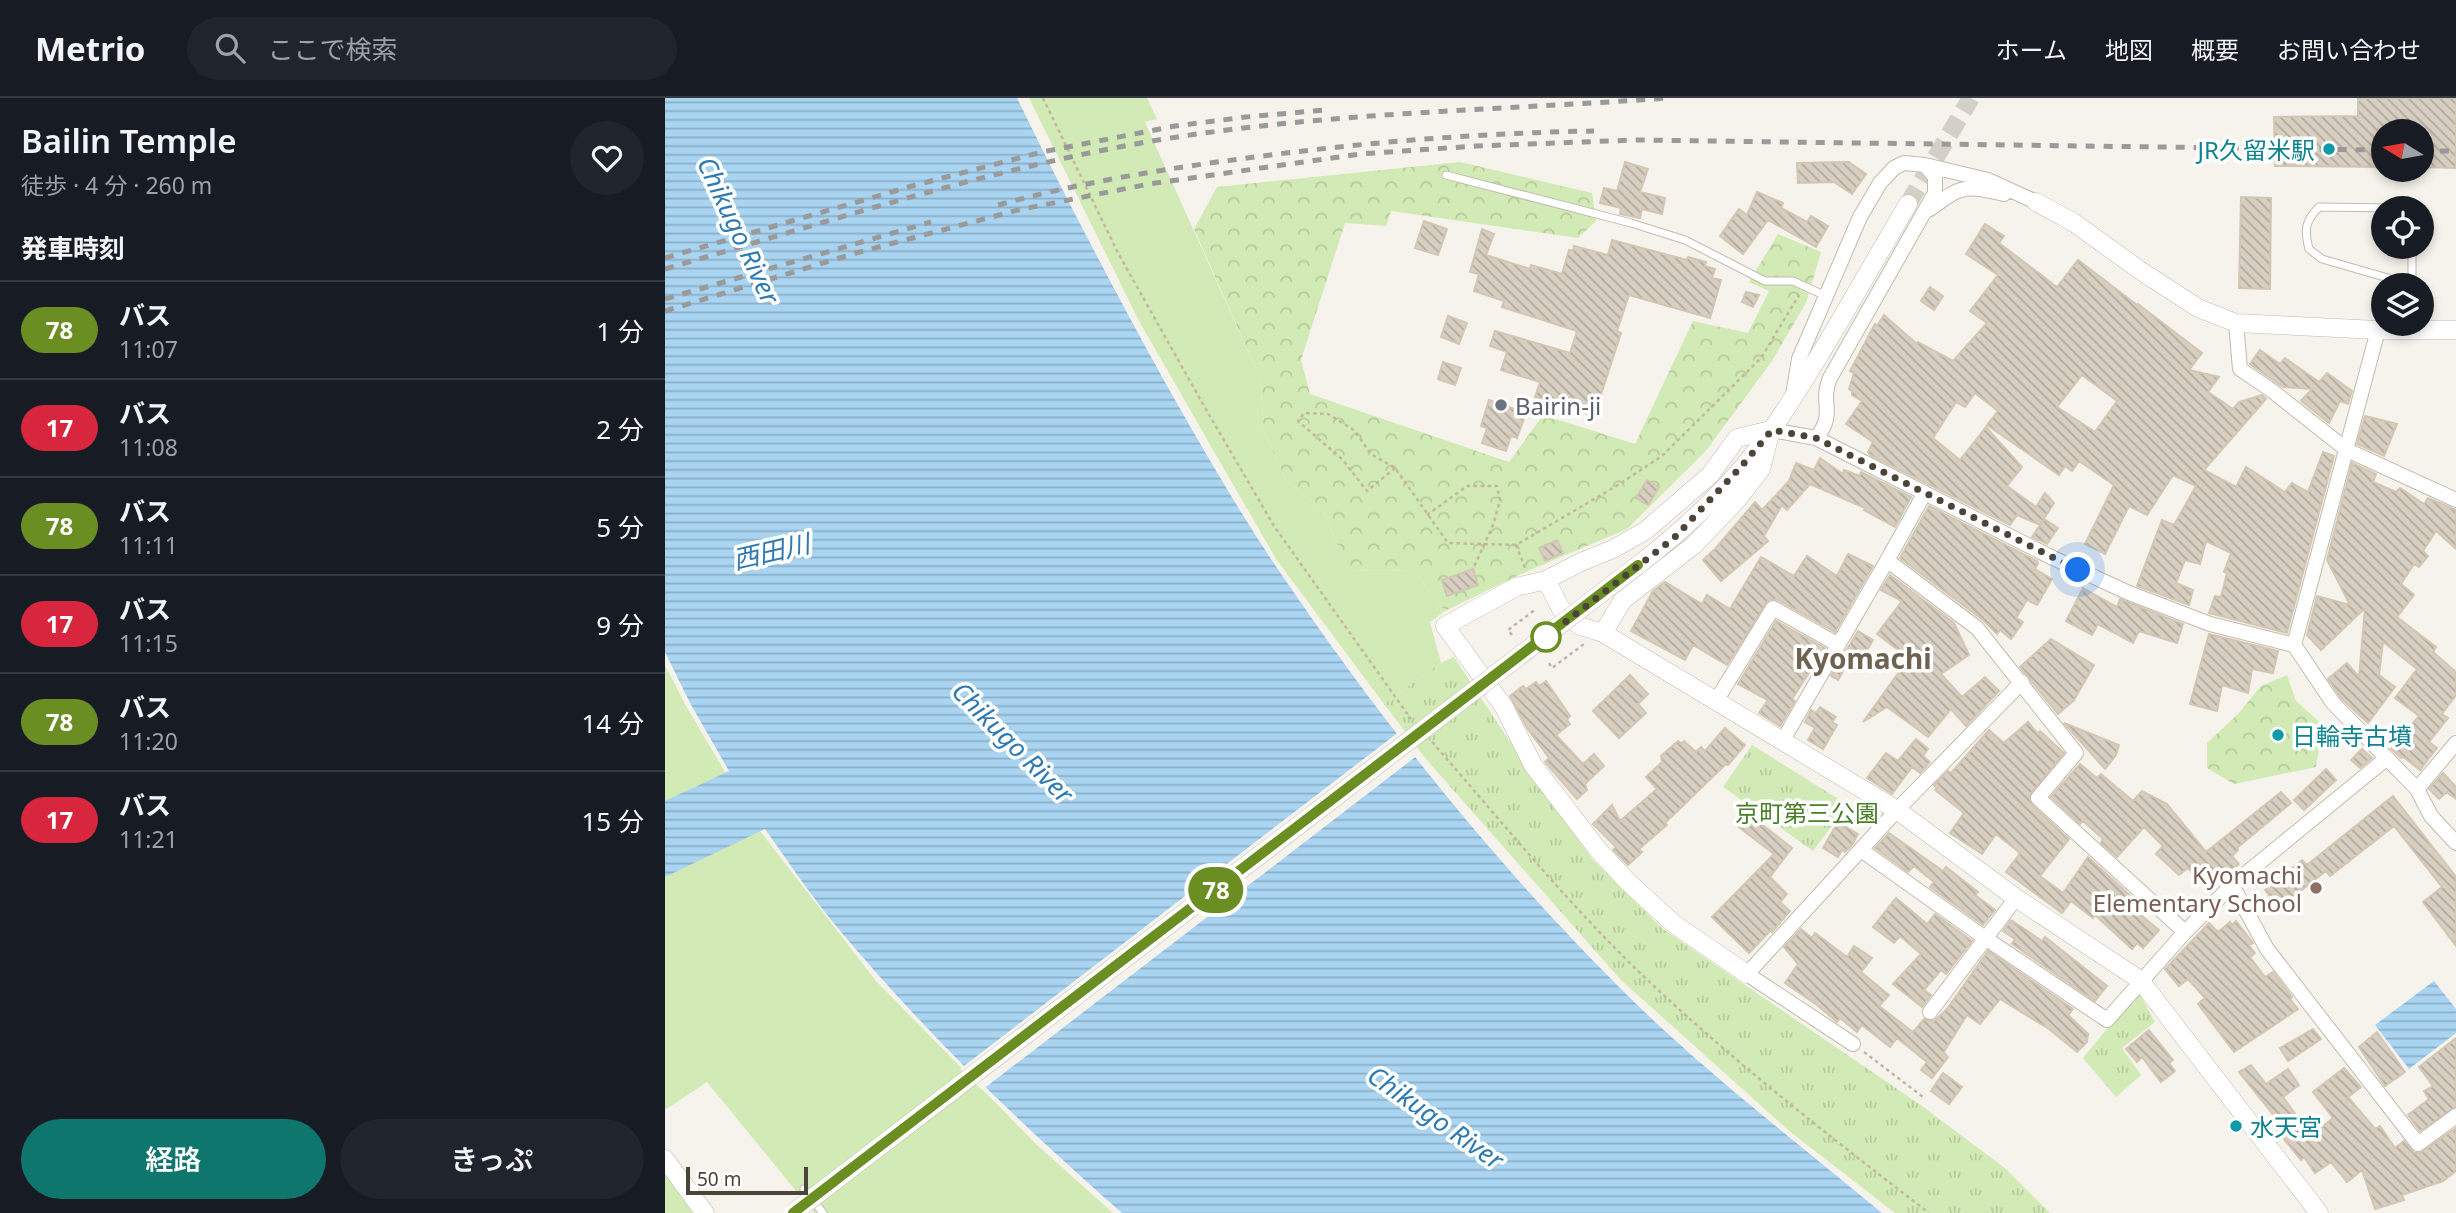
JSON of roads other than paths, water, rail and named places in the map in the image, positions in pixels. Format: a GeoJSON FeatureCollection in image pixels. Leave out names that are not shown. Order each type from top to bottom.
{"type":"FeatureCollection","features":[{"type":"Feature","properties":{"kind":"street"},"geometry":{"type":"LineString","coordinates":[[1793,397],[1799,359],[1860,217],[1880,183],[1894,168],[1904,163],[1925,165],[1988,180],[2036,202],[2073,222],[2198,308],[2236,323],[2371,330]]}},
{"type":"Feature","properties":{"kind":"street"},"geometry":{"type":"LineString","coordinates":[[793,1213],[1674,538],[1772,430],[1914,210],[1935,193],[1935,177],[1925,165]]}},
{"type":"Feature","properties":{"kind":"street"},"geometry":{"type":"LineString","coordinates":[[1816,438],[1826,426],[1828,413],[1825,389],[1914,210],[1955,190],[1978,188],[2036,202]]}},
{"type":"Feature","properties":{"kind":"street"},"geometry":{"type":"LineString","coordinates":[[2236,323],[2240,369],[2347,450],[2456,500]]}},
{"type":"Feature","properties":{"kind":"street"},"geometry":{"type":"LineString","coordinates":[[2434,329],[2456,330]]}},
{"type":"Feature","properties":{"kind":"street"},"geometry":{"type":"LineString","coordinates":[[2294,645],[2376,336]]}},
{"type":"Feature","properties":{"kind":"street"},"geometry":{"type":"LineString","coordinates":[[1595,637],[1623,600],[1694,545],[1737,500],[1761,469],[1772,430]]}},
{"type":"Feature","properties":{"kind":"street"},"geometry":{"type":"LineString","coordinates":[[1853,1044],[1674,924],[1628,882],[1599,850],[1533,765],[1504,707],[1445,626],[1516,587],[1539,582],[1613,549],[1645,531],[1710,475],[1737,438],[1772,430],[1816,438],[1924,494],[2129,593],[2210,624],[2294,645],[2333,703],[2417,789],[2431,816],[2456,843]]}},
{"type":"Feature","properties":{"kind":"street"},"geometry":{"type":"LineString","coordinates":[[1782,742],[1924,494]]}},
{"type":"Feature","properties":{"kind":"street"},"geometry":{"type":"LineString","coordinates":[[1888,561],[1977,628],[2077,753],[2038,799],[2185,932]]}},
{"type":"Feature","properties":{"kind":"street"},"geometry":{"type":"LineString","coordinates":[[1539,582],[1562,609],[1595,637],[1716,701],[1897,810],[2016,898],[2140,980],[2319,1213]]}},
{"type":"Feature","properties":{"kind":"street"},"geometry":{"type":"LineString","coordinates":[[1716,701],[1773,608],[1837,645]]}},
{"type":"Feature","properties":{"kind":"street"},"geometry":{"type":"LineString","coordinates":[[1747,974],[1897,810],[2022,682]]}},
{"type":"Feature","properties":{"kind":"street"},"geometry":{"type":"LineString","coordinates":[[2417,789],[2456,743]]}},
{"type":"Feature","properties":{"kind":"street"},"geometry":{"type":"LineString","coordinates":[[1861,850],[2107,1020],[2140,980],[2232,886],[2387,758]]}},
{"type":"Feature","properties":{"kind":"street"},"geometry":{"type":"LineString","coordinates":[[2232,886],[2267,949],[2419,1144],[2456,1116]]}},
{"type":"Feature","properties":{"kind":"street"},"geometry":{"type":"LineString","coordinates":[[1930,1012],[2016,898]]}},
{"type":"Feature","properties":{"kind":"street"},"geometry":{"type":"LineString","coordinates":[[665,1159],[705,1213]]}},
{"type":"Feature","properties":{"kind":"lane"},"geometry":{"type":"LineString","coordinates":[[1446,175],[1685,240],[1765,281],[1793,281],[1826,296]]}},
{"type":"Feature","properties":{"kind":"lane"},"geometry":{"type":"LineString","coordinates":[[2371,208],[2319,207],[2309,217],[2305,236],[2309,249],[2322,259],[2371,273]]}},
{"type":"Feature","properties":{"kind":"lane"},"geometry":{"type":"LineString","coordinates":[[804,1189],[823,1213]]}},
{"type":"Feature","properties":{"kind":"water"},"geometry":{"type":"Polygon","coordinates":[[[665,98],[1017,98],[1108,278],[1218,474],[1311,618],[1392,728],[1523,885],[1647,1015],[1712,1073],[1882,1213],[1122,1213],[1010,1111],[904,1003],[827,915],[765,829],[665,877],[665,801],[729,771],[690,703],[665,652],[665,98]]]}},
{"type":"Feature","properties":{"kind":"water"},"geometry":{"type":"Polygon","coordinates":[[[2434,981],[2456,1009],[2456,1033],[2409,1069],[2375,1025],[2434,981]]]}},
{"type":"Feature","properties":{"kind":"tunnel"},"geometry":{"type":"LineString","coordinates":[[1908,204],[1971,98]]}},
{"type":"Feature","properties":{"kind":"railway"},"geometry":{"type":"LineString","coordinates":[[665,269],[919,195],[1112,148],[1299,122],[1667,98]]}},
{"type":"Feature","properties":{"kind":"railway"},"geometry":{"type":"LineString","coordinates":[[665,258],[912,186],[1042,152],[1175,126],[1325,110]]}},
{"type":"Feature","properties":{"kind":"railway"},"geometry":{"type":"LineString","coordinates":[[998,205],[1126,176],[1297,152],[1466,136],[1594,131]]}},
{"type":"Feature","properties":{"kind":"railway"},"geometry":{"type":"LineString","coordinates":[[665,311],[856,253],[1018,210],[1149,184],[1360,154],[1476,146],[1636,140],[2371,150]]}},
{"type":"Feature","properties":{"kind":"railway"},"geometry":{"type":"LineString","coordinates":[[2434,151],[2456,151]]}},
{"type":"Feature","properties":{"kind":"railway"},"geometry":{"type":"LineString","coordinates":[[665,299],[931,222]]}},
{"type":"Feature","properties":{"kind":"place","name":"JR久留米駅"},"geometry":{"type":"Point","coordinates":[2329,149]}},
{"type":"Feature","properties":{"kind":"place","name":"Bairin-ji"},"geometry":{"type":"Point","coordinates":[1501,405]}},
{"type":"Feature","properties":{"kind":"place","name":"日輪寺古墳"},"geometry":{"type":"Point","coordinates":[2278,735]}},
{"type":"Feature","properties":{"kind":"place","name":"Kyomachi Elementary School"},"geometry":{"type":"Point","coordinates":[2316,888]}},
{"type":"Feature","properties":{"kind":"place","name":"水天宮"},"geometry":{"type":"Point","coordinates":[2236,1126]}},
{"type":"Feature","properties":{"kind":"district","name":"Kyomachi"},"geometry":{"type":"Point","coordinates":[1863,658]}},
{"type":"Feature","properties":{"kind":"water label","name":"Chikugo River"},"geometry":{"type":"Point","coordinates":[739,230]}},
{"type":"Feature","properties":{"kind":"water label","name":"西田川"},"geometry":{"type":"Point","coordinates":[771,551]}},
{"type":"Feature","properties":{"kind":"water label","name":"Chikugo River"},"geometry":{"type":"Point","coordinates":[1013,742]}},
{"type":"Feature","properties":{"kind":"water label","name":"Chikugo River"},"geometry":{"type":"Point","coordinates":[1436,1117]}},
{"type":"Feature","properties":{"kind":"park label","name":"京町第三公園"},"geometry":{"type":"Point","coordinates":[1807,812]}}]}
